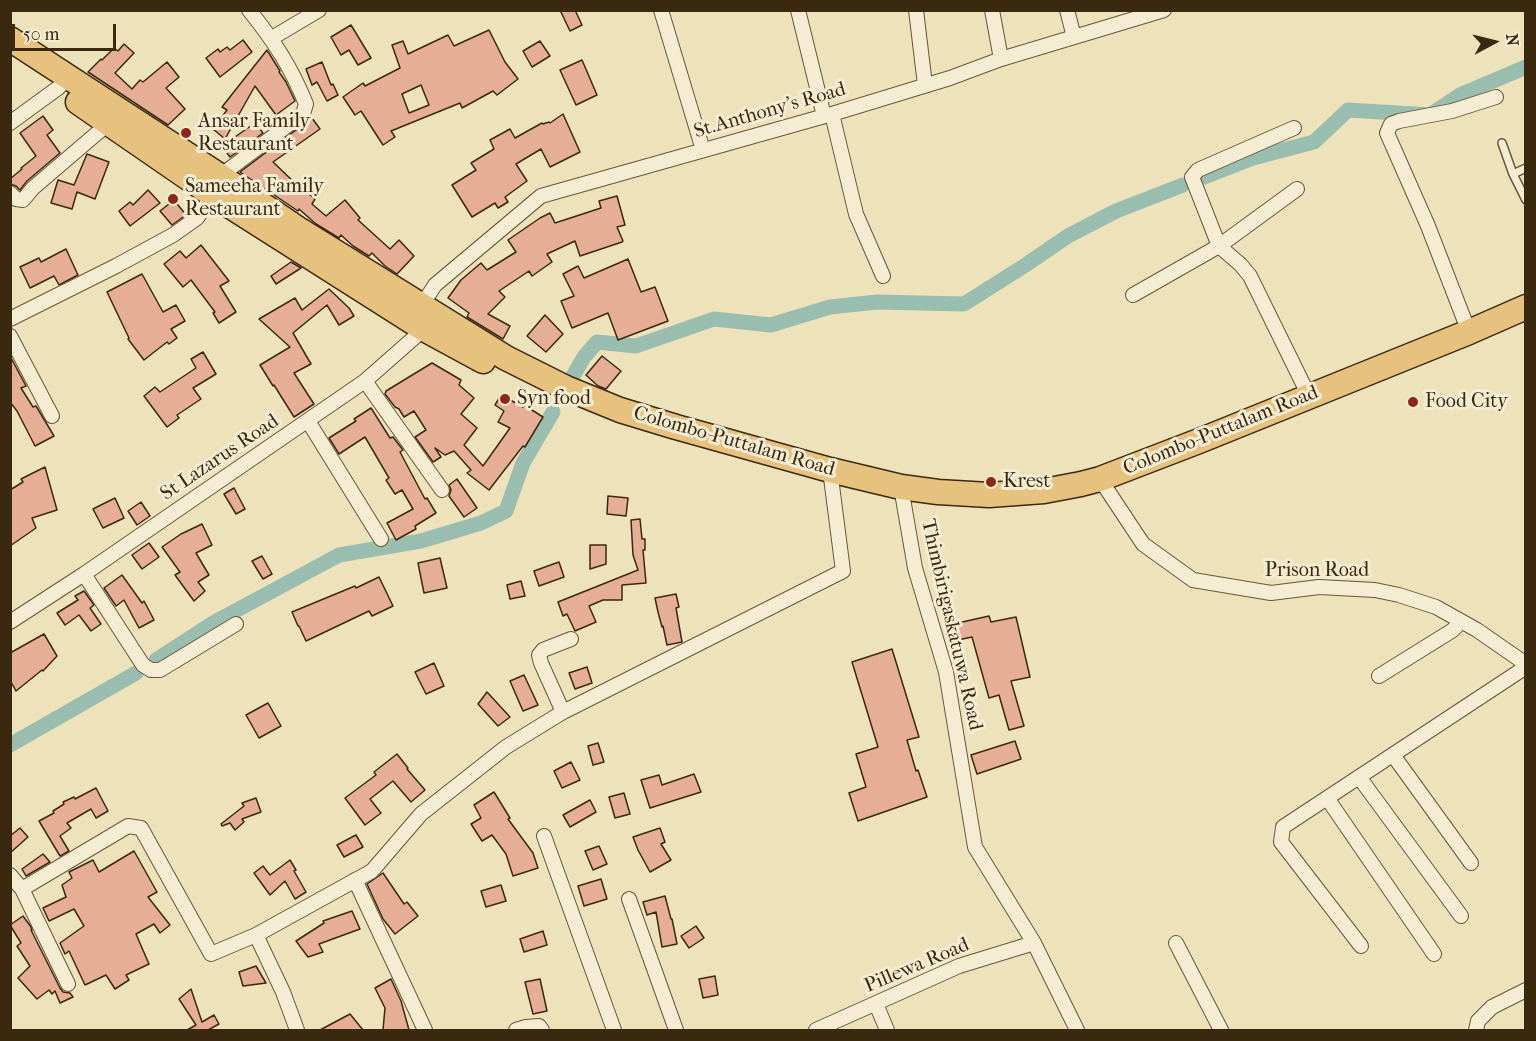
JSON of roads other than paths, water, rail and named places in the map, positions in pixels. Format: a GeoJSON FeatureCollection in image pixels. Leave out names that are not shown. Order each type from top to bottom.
{"type":"FeatureCollection","features":[{"type":"Feature","properties":{"kind":"highway","name":"Colombo-Puttalam Road"},"geometry":{"type":"LineString","coordinates":[[10,39],[109,123],[217,186],[298,229],[423,317],[620,410],[830,477],[902,495],[938,492],[989,495],[1044,491],[1081,484],[1103,485],[1145,478],[1526,317]]}},
{"type":"Feature","properties":{"kind":"highway","name":"Colombo-Puttalam Road"},"geometry":{"type":"LineString","coordinates":[[10,57],[63,82],[217,186]]}},
{"type":"Feature","properties":{"kind":"highway","name":"Colombo-Puttalam Road"},"geometry":{"type":"LineString","coordinates":[[1103,485],[1189,446],[1526,307]]}},
{"type":"Feature","properties":{"kind":"street"},"geometry":{"type":"LineString","coordinates":[[10,319],[173,236],[197,218],[217,186],[303,114],[306,104],[296,80],[272,38],[249,10]]}},
{"type":"Feature","properties":{"kind":"street"},"geometry":{"type":"LineString","coordinates":[[272,38],[319,10]]}},
{"type":"Feature","properties":{"kind":"street"},"geometry":{"type":"LineString","coordinates":[[661,10],[703,150]]}},
{"type":"Feature","properties":{"kind":"street"},"geometry":{"type":"LineString","coordinates":[[798,10],[856,214],[883,276]]}},
{"type":"Feature","properties":{"kind":"street"},"geometry":{"type":"LineString","coordinates":[[916,10],[925,85]]}},
{"type":"Feature","properties":{"kind":"street"},"geometry":{"type":"LineString","coordinates":[[992,10],[1001,59]]}},
{"type":"Feature","properties":{"kind":"street"},"geometry":{"type":"LineString","coordinates":[[1067,10],[1074,37]]}},
{"type":"Feature","properties":{"kind":"street","name":"St.Anthony's Road"},"geometry":{"type":"LineString","coordinates":[[423,317],[435,285],[541,196],[828,115],[951,78],[1001,59],[1164,10]]}},
{"type":"Feature","properties":{"kind":"street"},"geometry":{"type":"LineString","coordinates":[[10,123],[63,82]]}},
{"type":"Feature","properties":{"kind":"street"},"geometry":{"type":"LineString","coordinates":[[1469,332],[1428,226],[1387,133],[1391,124],[1399,121],[1452,111],[1496,97]]}},
{"type":"Feature","properties":{"kind":"street"},"geometry":{"type":"LineString","coordinates":[[10,193],[16,199],[23,200],[33,188],[109,123]]}},
{"type":"Feature","properties":{"kind":"street"},"geometry":{"type":"LineString","coordinates":[[1294,128],[1198,170],[1192,177],[1219,246],[1250,276],[1309,396]]}},
{"type":"Feature","properties":{"kind":"street"},"geometry":{"type":"LineString","coordinates":[[1133,295],[1219,246],[1297,189]]}},
{"type":"Feature","properties":{"kind":"street","name":"St Lazarus Road"},"geometry":{"type":"LineString","coordinates":[[10,622],[84,574],[365,381],[423,317]]}},
{"type":"Feature","properties":{"kind":"street"},"geometry":{"type":"LineString","coordinates":[[10,336],[52,416]]}},
{"type":"Feature","properties":{"kind":"street"},"geometry":{"type":"LineString","coordinates":[[365,381],[442,490]]}},
{"type":"Feature","properties":{"kind":"street"},"geometry":{"type":"LineString","coordinates":[[308,421],[381,539]]}},
{"type":"Feature","properties":{"kind":"street"},"geometry":{"type":"LineString","coordinates":[[22,889],[128,826],[141,828],[211,954],[256,935],[372,871],[421,813],[506,747],[563,712],[843,571],[830,477]]}},
{"type":"Feature","properties":{"kind":"street","name":"Prison Road"},"geometry":{"type":"LineString","coordinates":[[1103,485],[1143,544],[1192,580],[1271,592],[1319,587],[1375,590],[1399,595],[1436,608],[1461,621],[1526,666]]}},
{"type":"Feature","properties":{"kind":"street","name":"Thimbirigaskatuwa Road"},"geometry":{"type":"LineString","coordinates":[[902,495],[915,568],[946,672],[975,848],[1034,943],[1077,1030]]}},
{"type":"Feature","properties":{"kind":"street"},"geometry":{"type":"LineString","coordinates":[[84,574],[143,665],[151,670],[160,670],[236,624]]}},
{"type":"Feature","properties":{"kind":"street"},"geometry":{"type":"LineString","coordinates":[[1379,676],[1453,630],[1461,621]]}},
{"type":"Feature","properties":{"kind":"street"},"geometry":{"type":"LineString","coordinates":[[563,712],[539,655],[543,650],[571,639]]}},
{"type":"Feature","properties":{"kind":"street"},"geometry":{"type":"LineString","coordinates":[[1361,946],[1281,842],[1283,827],[1526,666]]}},
{"type":"Feature","properties":{"kind":"street"},"geometry":{"type":"LineString","coordinates":[[1392,755],[1471,863]]}},
{"type":"Feature","properties":{"kind":"street"},"geometry":{"type":"LineString","coordinates":[[1359,777],[1461,916]]}},
{"type":"Feature","properties":{"kind":"street"},"geometry":{"type":"LineString","coordinates":[[1327,798],[1434,954]]}},
{"type":"Feature","properties":{"kind":"street"},"geometry":{"type":"LineString","coordinates":[[544,836],[614,1030]]}},
{"type":"Feature","properties":{"kind":"street"},"geometry":{"type":"LineString","coordinates":[[10,875],[22,889],[68,984]]}},
{"type":"Feature","properties":{"kind":"street"},"geometry":{"type":"LineString","coordinates":[[355,880],[425,1030]]}},
{"type":"Feature","properties":{"kind":"street"},"geometry":{"type":"LineString","coordinates":[[629,899],[676,1030]]}},
{"type":"Feature","properties":{"kind":"street"},"geometry":{"type":"LineString","coordinates":[[256,935],[284,992],[297,1030]]}},
{"type":"Feature","properties":{"kind":"street","name":"Pillewa Road"},"geometry":{"type":"LineString","coordinates":[[816,1030],[959,966],[1034,943]]}},
{"type":"Feature","properties":{"kind":"street"},"geometry":{"type":"LineString","coordinates":[[1176,944],[1221,1030]]}},
{"type":"Feature","properties":{"kind":"street"},"geometry":{"type":"LineString","coordinates":[[1476,1030],[1478,1020],[1492,1007],[1526,990]]}},
{"type":"Feature","properties":{"kind":"street"},"geometry":{"type":"LineString","coordinates":[[876,1004],[887,1030]]}},
{"type":"Feature","properties":{"kind":"street"},"geometry":{"type":"LineString","coordinates":[[516,1030],[539,1026],[542,1030]]}},
{"type":"Feature","properties":{"kind":"lane"},"geometry":{"type":"LineString","coordinates":[[1502,143],[1526,200]]}},
{"type":"Feature","properties":{"kind":"lane"},"geometry":{"type":"LineString","coordinates":[[1514,174],[1526,168]]}},
{"type":"Feature","properties":{"kind":"waterway"},"geometry":{"type":"LineString","coordinates":[[1204,177],[1253,158],[1314,142],[1348,110],[1430,115],[1460,95],[1526,67]]}},
{"type":"Feature","properties":{"kind":"waterway"},"geometry":{"type":"LineString","coordinates":[[573,376],[584,357],[597,342],[636,346],[714,319],[771,325],[830,307],[877,302],[964,304],[1068,236],[1116,211],[1183,185]]}},
{"type":"Feature","properties":{"kind":"waterway"},"geometry":{"type":"LineString","coordinates":[[156,660],[213,623],[339,555],[421,541],[481,523],[506,511],[523,463],[553,412]]}},
{"type":"Feature","properties":{"kind":"waterway"},"geometry":{"type":"LineString","coordinates":[[10,745],[136,673]]}},
{"type":"Feature","properties":{"kind":"place","name":"Ansar Family Restaurant"},"geometry":{"type":"Point","coordinates":[186,133]}},
{"type":"Feature","properties":{"kind":"place","name":"Sameeha Family Restaurant"},"geometry":{"type":"Point","coordinates":[173,199]}},
{"type":"Feature","properties":{"kind":"place","name":"Syn food"},"geometry":{"type":"Point","coordinates":[505,399]}},
{"type":"Feature","properties":{"kind":"place","name":"Food City"},"geometry":{"type":"Point","coordinates":[1413,402]}},
{"type":"Feature","properties":{"kind":"place","name":"Krest"},"geometry":{"type":"Point","coordinates":[991,482]}}]}
